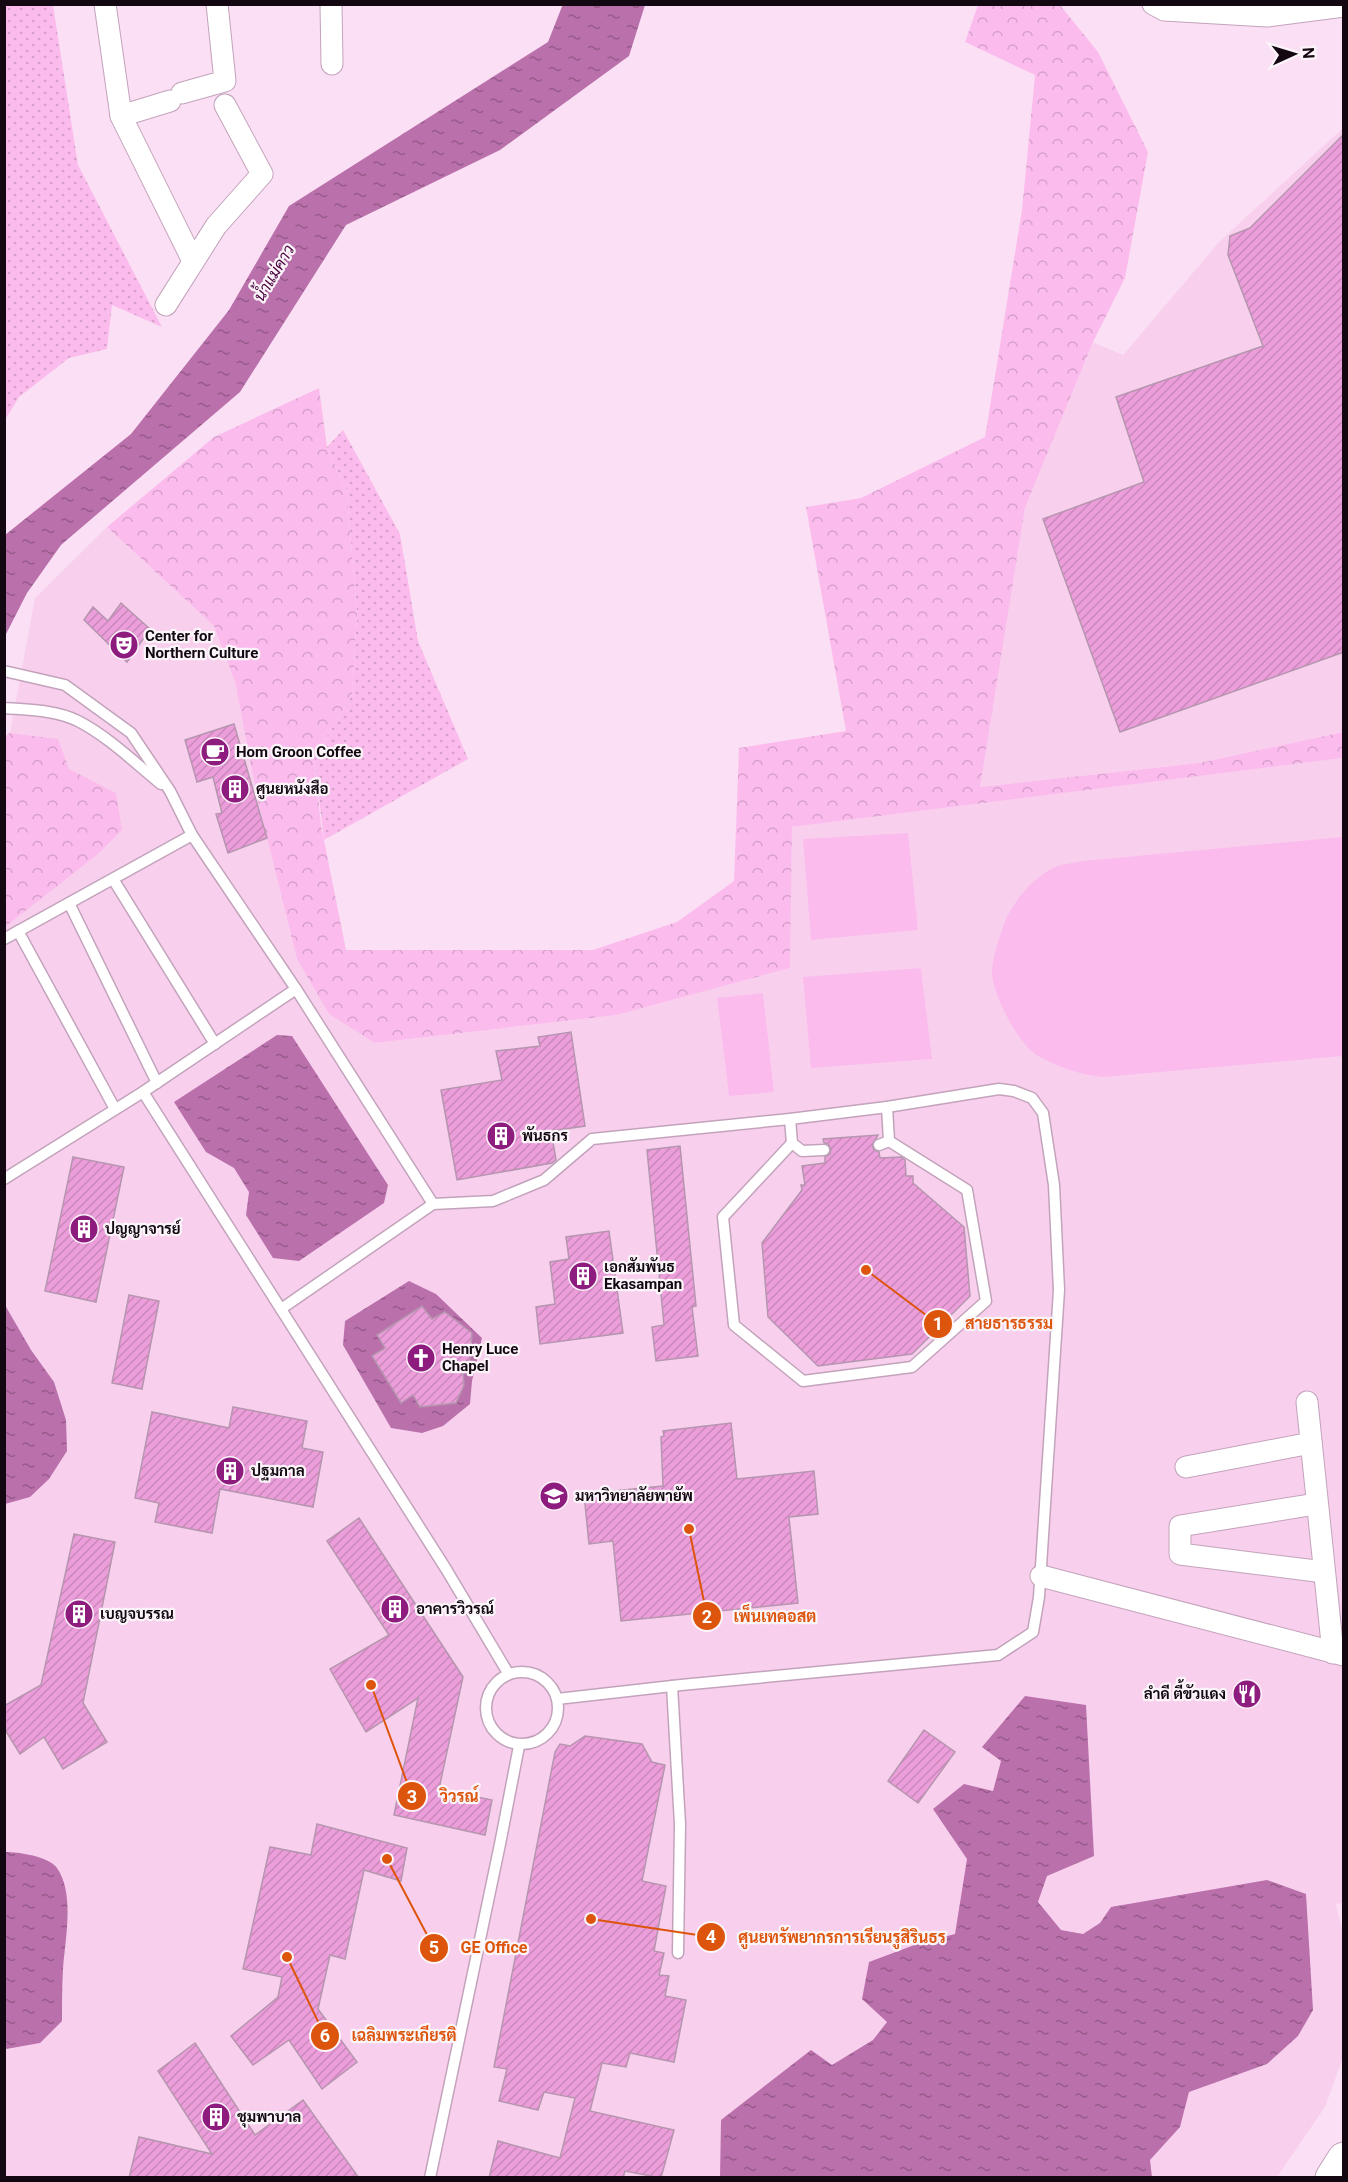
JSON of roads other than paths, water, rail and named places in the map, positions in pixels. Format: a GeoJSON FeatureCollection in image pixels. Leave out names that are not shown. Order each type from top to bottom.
{"type":"FeatureCollection","features":[{"type":"Feature","properties":{"kind":"main road"},"geometry":{"type":"LineString","coordinates":[[1332,2178],[1344,2159]]}},
{"type":"Feature","properties":{"kind":"street"},"geometry":{"type":"LineString","coordinates":[[105,4],[121,116],[193,261]]}},
{"type":"Feature","properties":{"kind":"street"},"geometry":{"type":"LineString","coordinates":[[121,116],[225,81],[217,4]]}},
{"type":"Feature","properties":{"kind":"street"},"geometry":{"type":"LineString","coordinates":[[331,4],[332,64]]}},
{"type":"Feature","properties":{"kind":"street"},"geometry":{"type":"LineString","coordinates":[[1153,4],[1164,10],[1267,16],[1344,6]]}},
{"type":"Feature","properties":{"kind":"street"},"geometry":{"type":"LineString","coordinates":[[166,305],[216,226],[262,174],[225,105]]}},
{"type":"Feature","properties":{"kind":"street"},"geometry":{"type":"LineString","coordinates":[[1041,1576],[1338,1654],[1324,1572],[1307,1402]]}},
{"type":"Feature","properties":{"kind":"street"},"geometry":{"type":"LineString","coordinates":[[1186,1467],[1311,1443]]}},
{"type":"Feature","properties":{"kind":"street"},"geometry":{"type":"LineString","coordinates":[[1316,1504],[1180,1526],[1180,1554],[1324,1572]]}},
{"type":"Feature","properties":{"kind":"lane"},"geometry":{"type":"LineString","coordinates":[[9,672],[65,685],[131,733],[170,791],[192,835],[296,989],[433,1204]]}},
{"type":"Feature","properties":{"kind":"lane"},"geometry":{"type":"LineString","coordinates":[[10,708],[47,711],[77,720],[104,737],[170,791]]}},
{"type":"Feature","properties":{"kind":"lane"},"geometry":{"type":"LineString","coordinates":[[4,939],[192,835]]}},
{"type":"Feature","properties":{"kind":"lane"},"geometry":{"type":"LineString","coordinates":[[113,879],[215,1044]]}},
{"type":"Feature","properties":{"kind":"lane"},"geometry":{"type":"LineString","coordinates":[[69,903],[157,1083]]}},
{"type":"Feature","properties":{"kind":"lane"},"geometry":{"type":"LineString","coordinates":[[18,931],[115,1109]]}},
{"type":"Feature","properties":{"kind":"lane"},"geometry":{"type":"LineString","coordinates":[[4,1179],[157,1083],[296,989]]}},
{"type":"Feature","properties":{"kind":"lane"},"geometry":{"type":"LineString","coordinates":[[281,1309],[433,1204],[493,1201],[544,1180],[592,1139],[790,1119],[887,1107],[999,1089],[1014,1091],[1032,1098],[1043,1113],[1054,1185],[1059,1290],[1041,1576],[1033,1632],[998,1655],[557,1699]]}},
{"type":"Feature","properties":{"kind":"lane"},"geometry":{"type":"LineString","coordinates":[[143,1092],[446,1569],[508,1673]]}},
{"type":"Feature","properties":{"kind":"lane"},"geometry":{"type":"LineString","coordinates":[[792,1143],[723,1217],[734,1325],[803,1381],[912,1367],[986,1301],[967,1190],[884,1143],[887,1107]]}},
{"type":"Feature","properties":{"kind":"lane"},"geometry":{"type":"LineString","coordinates":[[790,1119],[792,1143],[802,1151],[824,1150]]}},
{"type":"Feature","properties":{"kind":"lane"},"geometry":{"type":"LineString","coordinates":[[524,1671],[538,1675],[550,1685],[557,1699],[558,1717],[550,1732],[536,1743],[519,1746],[496,1736],[485,1714],[489,1689],[508,1673],[524,1671]]}},
{"type":"Feature","properties":{"kind":"lane"},"geometry":{"type":"LineString","coordinates":[[672,1686],[680,1824],[678,1953]]}},
{"type":"Feature","properties":{"kind":"lane"},"geometry":{"type":"LineString","coordinates":[[430,2178],[519,1746]]}},
{"type":"Feature","properties":{"kind":"water","name":"น้ำแม่คาว"},"geometry":{"type":"Polygon","coordinates":[[[563,4],[645,5],[629,56],[500,150],[346,225],[240,392],[61,545],[27,593],[5,636],[5,535],[131,434],[229,310],[289,206],[548,42],[563,4]]]}},
{"type":"Feature","properties":{"kind":"water"},"geometry":{"type":"Polygon","coordinates":[[[277,1035],[292,1036],[388,1185],[384,1203],[299,1261],[273,1258],[246,1215],[249,1192],[234,1168],[206,1152],[174,1102],[277,1035]]]}},
{"type":"Feature","properties":{"kind":"water"},"geometry":{"type":"Polygon","coordinates":[[[409,1281],[436,1294],[482,1338],[472,1381],[470,1404],[443,1426],[422,1433],[391,1428],[343,1345],[345,1321],[409,1281]]]}},
{"type":"Feature","properties":{"kind":"water"},"geometry":{"type":"Polygon","coordinates":[[[5,1305],[31,1350],[54,1382],[66,1420],[67,1451],[49,1479],[30,1497],[5,1504],[5,1305]]]}},
{"type":"Feature","properties":{"kind":"water"},"geometry":{"type":"Polygon","coordinates":[[[1025,1696],[1086,1705],[1094,1856],[1047,1876],[1038,1902],[1061,1930],[1083,1934],[1100,1923],[1111,1907],[1267,1880],[1306,1894],[1313,2010],[1298,2036],[1267,2064],[1189,2092],[1180,2127],[1150,2160],[1152,2177],[720,2177],[721,2120],[811,2050],[832,2065],[873,2040],[887,2022],[862,1999],[869,1962],[917,1944],[955,1934],[967,1859],[933,1809],[964,1784],[993,1791],[1001,1761],[982,1747],[1025,1696]]]}},
{"type":"Feature","properties":{"kind":"water"},"geometry":{"type":"Polygon","coordinates":[[[4,1852],[25,1854],[47,1860],[57,1868],[66,1891],[68,1917],[63,1969],[62,2021],[40,2043],[6,2049],[4,2048],[4,1852]]]}},
{"type":"Feature","properties":{"kind":"place","name":"Center for Northern Culture"},"geometry":{"type":"Point","coordinates":[124,645]}},
{"type":"Feature","properties":{"kind":"place","name":"Hom Groon Coffee"},"geometry":{"type":"Point","coordinates":[215,752]}},
{"type":"Feature","properties":{"kind":"place","name":"ศูนยหนังสือ"},"geometry":{"type":"Point","coordinates":[235,789]}},
{"type":"Feature","properties":{"kind":"place","name":"พันธกร"},"geometry":{"type":"Point","coordinates":[501,1136]}},
{"type":"Feature","properties":{"kind":"place","name":"ปญญาจารย์"},"geometry":{"type":"Point","coordinates":[84,1229]}},
{"type":"Feature","properties":{"kind":"place","name":"สายธารธรรม"},"geometry":{"type":"Point","coordinates":[866,1270]}},
{"type":"Feature","properties":{"kind":"place","name":"เอกสัมพันธ Ekasampan"},"geometry":{"type":"Point","coordinates":[583,1276]}},
{"type":"Feature","properties":{"kind":"place","name":"Henry Luce Chapel"},"geometry":{"type":"Point","coordinates":[421,1358]}},
{"type":"Feature","properties":{"kind":"place","name":"ปฐมกาล"},"geometry":{"type":"Point","coordinates":[230,1471]}},
{"type":"Feature","properties":{"kind":"place","name":"มหาวิทยาลัยพายัพ"},"geometry":{"type":"Point","coordinates":[554,1496]}},
{"type":"Feature","properties":{"kind":"place","name":"เพ็นเทคอสต"},"geometry":{"type":"Point","coordinates":[689,1529]}},
{"type":"Feature","properties":{"kind":"place","name":"อาคารวิวรณ์"},"geometry":{"type":"Point","coordinates":[395,1609]}},
{"type":"Feature","properties":{"kind":"place","name":"เบญจบรรณ"},"geometry":{"type":"Point","coordinates":[79,1614]}},
{"type":"Feature","properties":{"kind":"place","name":"วิวรณ์"},"geometry":{"type":"Point","coordinates":[371,1685]}},
{"type":"Feature","properties":{"kind":"place","name":"ลำดี ตี้ขัวแดง"},"geometry":{"type":"Point","coordinates":[1247,1694]}},
{"type":"Feature","properties":{"kind":"place","name":"GE Office"},"geometry":{"type":"Point","coordinates":[387,1859]}},
{"type":"Feature","properties":{"kind":"place","name":"ศูนยทรัพยากรการเรียนรูสิรินธร"},"geometry":{"type":"Point","coordinates":[591,1919]}},
{"type":"Feature","properties":{"kind":"place","name":"เฉลิมพระเกียรติ"},"geometry":{"type":"Point","coordinates":[287,1957]}},
{"type":"Feature","properties":{"kind":"place","name":"ชุมพาบาล"},"geometry":{"type":"Point","coordinates":[216,2117]}}]}
